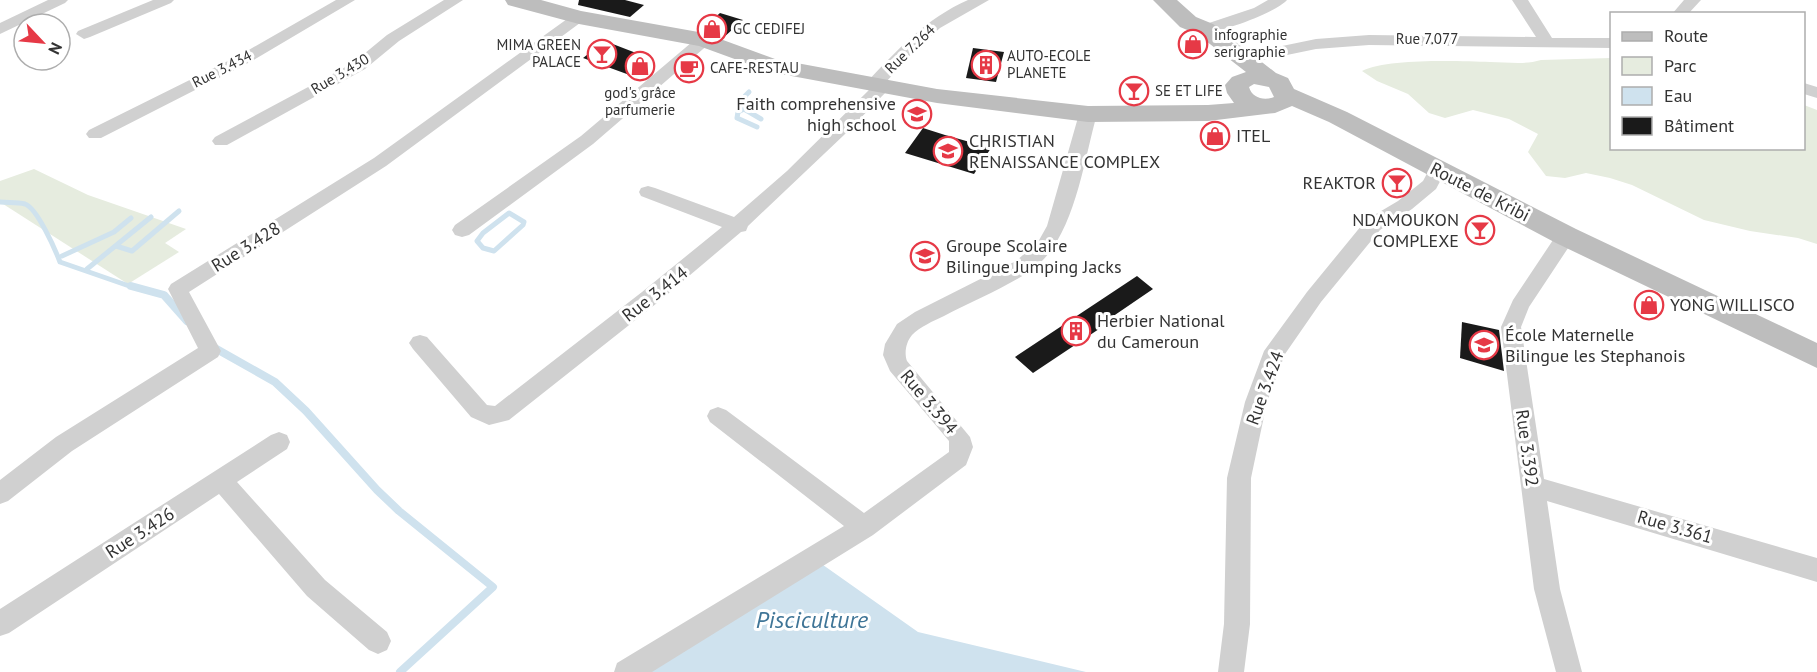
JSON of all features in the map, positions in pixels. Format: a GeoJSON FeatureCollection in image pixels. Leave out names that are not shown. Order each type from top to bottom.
{"type":"FeatureCollection","features":[{"type":"Feature","properties":{"kind":"main road"},"geometry":{"type":"LineString","coordinates":[[516,0],[579,17],[704,40],[770,65],[937,96],[1088,114],[1239,111],[1273,96]]}},
{"type":"Feature","properties":{"kind":"main road"},"geometry":{"type":"LineString","coordinates":[[1164,0],[1244,59],[1273,96]]}},
{"type":"Feature","properties":{"kind":"main road"},"geometry":{"type":"LineString","coordinates":[[1197,25],[1221,59],[1237,89],[1252,104],[1273,96]]}},
{"type":"Feature","properties":{"kind":"main road"},"geometry":{"type":"LineString","coordinates":[[1174,113],[1237,89]]}},
{"type":"Feature","properties":{"kind":"main road","name":"Route de Kribi"},"geometry":{"type":"LineString","coordinates":[[1273,96],[1403,153],[1566,236],[1817,356]]}},
{"type":"Feature","properties":{"kind":"street"},"geometry":{"type":"LineString","coordinates":[[0,29],[60,0]]}},
{"type":"Feature","properties":{"kind":"street"},"geometry":{"type":"LineString","coordinates":[[84,34],[166,0]]}},
{"type":"Feature","properties":{"kind":"street","name":"Rue 3.434"},"geometry":{"type":"LineString","coordinates":[[95,134],[246,58],[347,0]]}},
{"type":"Feature","properties":{"kind":"street","name":"Rue 3.430"},"geometry":{"type":"LineString","coordinates":[[221,141],[359,66],[393,38],[454,0]]}},
{"type":"Feature","properties":{"kind":"street","name":"Rue 7.264"},"geometry":{"type":"LineString","coordinates":[[878,86],[923,34],[959,8],[978,0]]}},
{"type":"Feature","properties":{"kind":"street"},"geometry":{"type":"LineString","coordinates":[[1197,25],[1259,11],[1279,0]]}},
{"type":"Feature","properties":{"kind":"street"},"geometry":{"type":"LineString","coordinates":[[1520,0],[1547,42]]}},
{"type":"Feature","properties":{"kind":"street"},"geometry":{"type":"LineString","coordinates":[[1681,12],[1693,0]]}},
{"type":"Feature","properties":{"kind":"street","name":"Rue 3.428"},"geometry":{"type":"LineString","coordinates":[[0,494],[64,444],[210,351],[178,289],[380,162],[579,17]]}},
{"type":"Feature","properties":{"kind":"street"},"geometry":{"type":"LineString","coordinates":[[462,230],[587,140],[704,40]]}},
{"type":"Feature","properties":{"kind":"street","name":"Rue 7.077"},"geometry":{"type":"LineString","coordinates":[[1244,59],[1316,44],[1369,40],[1610,43]]}},
{"type":"Feature","properties":{"kind":"street","name":"Rue 3.414"},"geometry":{"type":"LineString","coordinates":[[420,343],[479,411],[489,416],[501,414],[739,226],[852,119],[878,86]]}},
{"type":"Feature","properties":{"kind":"street","name":"Rue 3.394"},"geometry":{"type":"LineString","coordinates":[[627,672],[864,527],[958,458],[962,447],[959,437],[898,365],[894,355],[896,344],[904,330],[921,318],[1023,266],[1045,247],[1057,225],[1088,114]]}},
{"type":"Feature","properties":{"kind":"street","name":"Rue 3.424"},"geometry":{"type":"LineString","coordinates":[[1231,670],[1237,624],[1239,478],[1256,402],[1275,351],[1314,297],[1373,225],[1405,205],[1430,185],[1437,170]]}},
{"type":"Feature","properties":{"kind":"street"},"geometry":{"type":"LineString","coordinates":[[648,192],[739,226]]}},
{"type":"Feature","properties":{"kind":"street","name":"Rue 3.392"},"geometry":{"type":"LineString","coordinates":[[1566,236],[1520,305],[1511,327],[1547,589],[1569,672]]}},
{"type":"Feature","properties":{"kind":"street"},"geometry":{"type":"LineString","coordinates":[[718,416],[864,527]]}},
{"type":"Feature","properties":{"kind":"street","name":"Rue 3.426"},"geometry":{"type":"LineString","coordinates":[[0,624],[279,442]]}},
{"type":"Feature","properties":{"kind":"street"},"geometry":{"type":"LineString","coordinates":[[221,480],[316,588],[378,641]]}},
{"type":"Feature","properties":{"kind":"street","name":"Rue 3.361"},"geometry":{"type":"LineString","coordinates":[[1532,486],[1817,570]]}},
{"type":"Feature","properties":{"kind":"green space"},"geometry":{"type":"Polygon","coordinates":[[[1610,58],[1610,150],[1805,150],[1805,105],[1817,110],[1817,244],[1798,238],[1750,231],[1704,220],[1632,185],[1610,178],[1586,173],[1565,178],[1546,176],[1528,152],[1538,134],[1509,119],[1473,110],[1445,118],[1429,113],[1408,94],[1377,81],[1362,71],[1406,62],[1522,63],[1541,60],[1610,58]]]}},
{"type":"Feature","properties":{"kind":"green space"},"geometry":{"type":"Polygon","coordinates":[[[34,169],[88,195],[186,229],[165,243],[179,252],[128,284],[0,202],[0,181],[34,169]]]}},
{"type":"Feature","properties":{"kind":"water","name":"Pisciculture"},"geometry":{"type":"Polygon","coordinates":[[[816,560],[918,632],[1086,672],[644,672],[816,560]]]}},
{"type":"Feature","properties":{"kind":"building"},"geometry":{"type":"Polygon","coordinates":[[[579,0],[625,0],[644,5],[630,17],[578,5],[579,0]]]}},
{"type":"Feature","properties":{"kind":"building","name":"GC CEDIFEJ"},"geometry":{"type":"Polygon","coordinates":[[[720,13],[743,20],[723,38],[701,30],[720,13]]]}},
{"type":"Feature","properties":{"kind":"building"},"geometry":{"type":"Polygon","coordinates":[[[605,41],[649,58],[647,60],[654,63],[635,77],[583,58],[605,41]]]}},
{"type":"Feature","properties":{"kind":"building","name":"AUTO-ECOLE PLANETE"},"geometry":{"type":"Polygon","coordinates":[[[973,48],[1004,52],[996,82],[966,78],[973,48]]]}},
{"type":"Feature","properties":{"kind":"building","name":"CHRISTIAN RENAISSANCE COMPLEX"},"geometry":{"type":"Polygon","coordinates":[[[923,128],[991,148],[974,174],[905,153],[923,128]]]}},
{"type":"Feature","properties":{"kind":"building","name":"Herbier National du Cameroun"},"geometry":{"type":"Polygon","coordinates":[[[1137,276],[1153,289],[1109,319],[1111,321],[1033,373],[1015,357],[1137,276]]]}},
{"type":"Feature","properties":{"kind":"building","name":"École Maternelle Bilingue les Stephanois"},"geometry":{"type":"Polygon","coordinates":[[[1462,322],[1499,330],[1504,371],[1460,358],[1462,322]]]}},
{"type":"Feature","properties":{"kind":"waterway"},"geometry":{"type":"LineString","coordinates":[[749,92],[745,96],[746,104],[752,109]]}},
{"type":"Feature","properties":{"kind":"waterway"},"geometry":{"type":"LineString","coordinates":[[757,127],[737,118],[738,112],[744,109],[761,119]]}},
{"type":"Feature","properties":{"kind":"waterway"},"geometry":{"type":"LineString","coordinates":[[0,202],[22,203],[30,207],[45,230],[60,262],[135,288]]}},
{"type":"Feature","properties":{"kind":"waterway"},"geometry":{"type":"LineString","coordinates":[[116,246],[132,251],[179,211]]}},
{"type":"Feature","properties":{"kind":"waterway"},"geometry":{"type":"LineString","coordinates":[[509,213],[524,222],[523,225],[494,251],[483,248],[477,241],[483,233],[509,213]]}},
{"type":"Feature","properties":{"kind":"waterway"},"geometry":{"type":"LineString","coordinates":[[87,269],[151,217]]}},
{"type":"Feature","properties":{"kind":"waterway"},"geometry":{"type":"LineString","coordinates":[[62,256],[114,232],[131,218]]}},
{"type":"Feature","properties":{"kind":"waterway"},"geometry":{"type":"LineString","coordinates":[[131,286],[164,295],[187,321]]}},
{"type":"Feature","properties":{"kind":"waterway"},"geometry":{"type":"LineString","coordinates":[[213,347],[275,382],[306,411],[377,490],[399,511],[493,587],[400,672]]}},
{"type":"Feature","properties":{"kind":"place","name":"GC CEDIFEJ"},"geometry":{"type":"Point","coordinates":[712,29]}},
{"type":"Feature","properties":{"kind":"place","name":"infographie serigraphie"},"geometry":{"type":"Point","coordinates":[1193,44]}},
{"type":"Feature","properties":{"kind":"place","name":"MIMA GREEN PALACE"},"geometry":{"type":"Point","coordinates":[602,54]}},
{"type":"Feature","properties":{"kind":"place","name":"AUTO-ECOLE PLANETE"},"geometry":{"type":"Point","coordinates":[986,65]}},
{"type":"Feature","properties":{"kind":"place","name":"god's grâce parfumerie"},"geometry":{"type":"Point","coordinates":[640,66]}},
{"type":"Feature","properties":{"kind":"place","name":"CAFE-RESTAU"},"geometry":{"type":"Point","coordinates":[689,68]}},
{"type":"Feature","properties":{"kind":"place","name":"SE ET LIFE"},"geometry":{"type":"Point","coordinates":[1134,91]}},
{"type":"Feature","properties":{"kind":"place","name":"Faith comprehensive high school"},"geometry":{"type":"Point","coordinates":[917,114]}},
{"type":"Feature","properties":{"kind":"place","name":"ITEL"},"geometry":{"type":"Point","coordinates":[1215,136]}},
{"type":"Feature","properties":{"kind":"place","name":"CHRISTIAN RENAISSANCE COMPLEX"},"geometry":{"type":"Point","coordinates":[948,151]}},
{"type":"Feature","properties":{"kind":"place","name":"REAKTOR"},"geometry":{"type":"Point","coordinates":[1397,183]}},
{"type":"Feature","properties":{"kind":"place","name":"NDAMOUKON COMPLEXE"},"geometry":{"type":"Point","coordinates":[1480,230]}},
{"type":"Feature","properties":{"kind":"place","name":"Groupe Scolaire Bilingue Jumping Jacks"},"geometry":{"type":"Point","coordinates":[925,256]}},
{"type":"Feature","properties":{"kind":"place","name":"YONG WILLISCO"},"geometry":{"type":"Point","coordinates":[1649,305]}},
{"type":"Feature","properties":{"kind":"place","name":"Herbier National du Cameroun"},"geometry":{"type":"Point","coordinates":[1076,331]}},
{"type":"Feature","properties":{"kind":"place","name":"École Maternelle Bilingue les Stephanois"},"geometry":{"type":"Point","coordinates":[1484,345]}}]}
